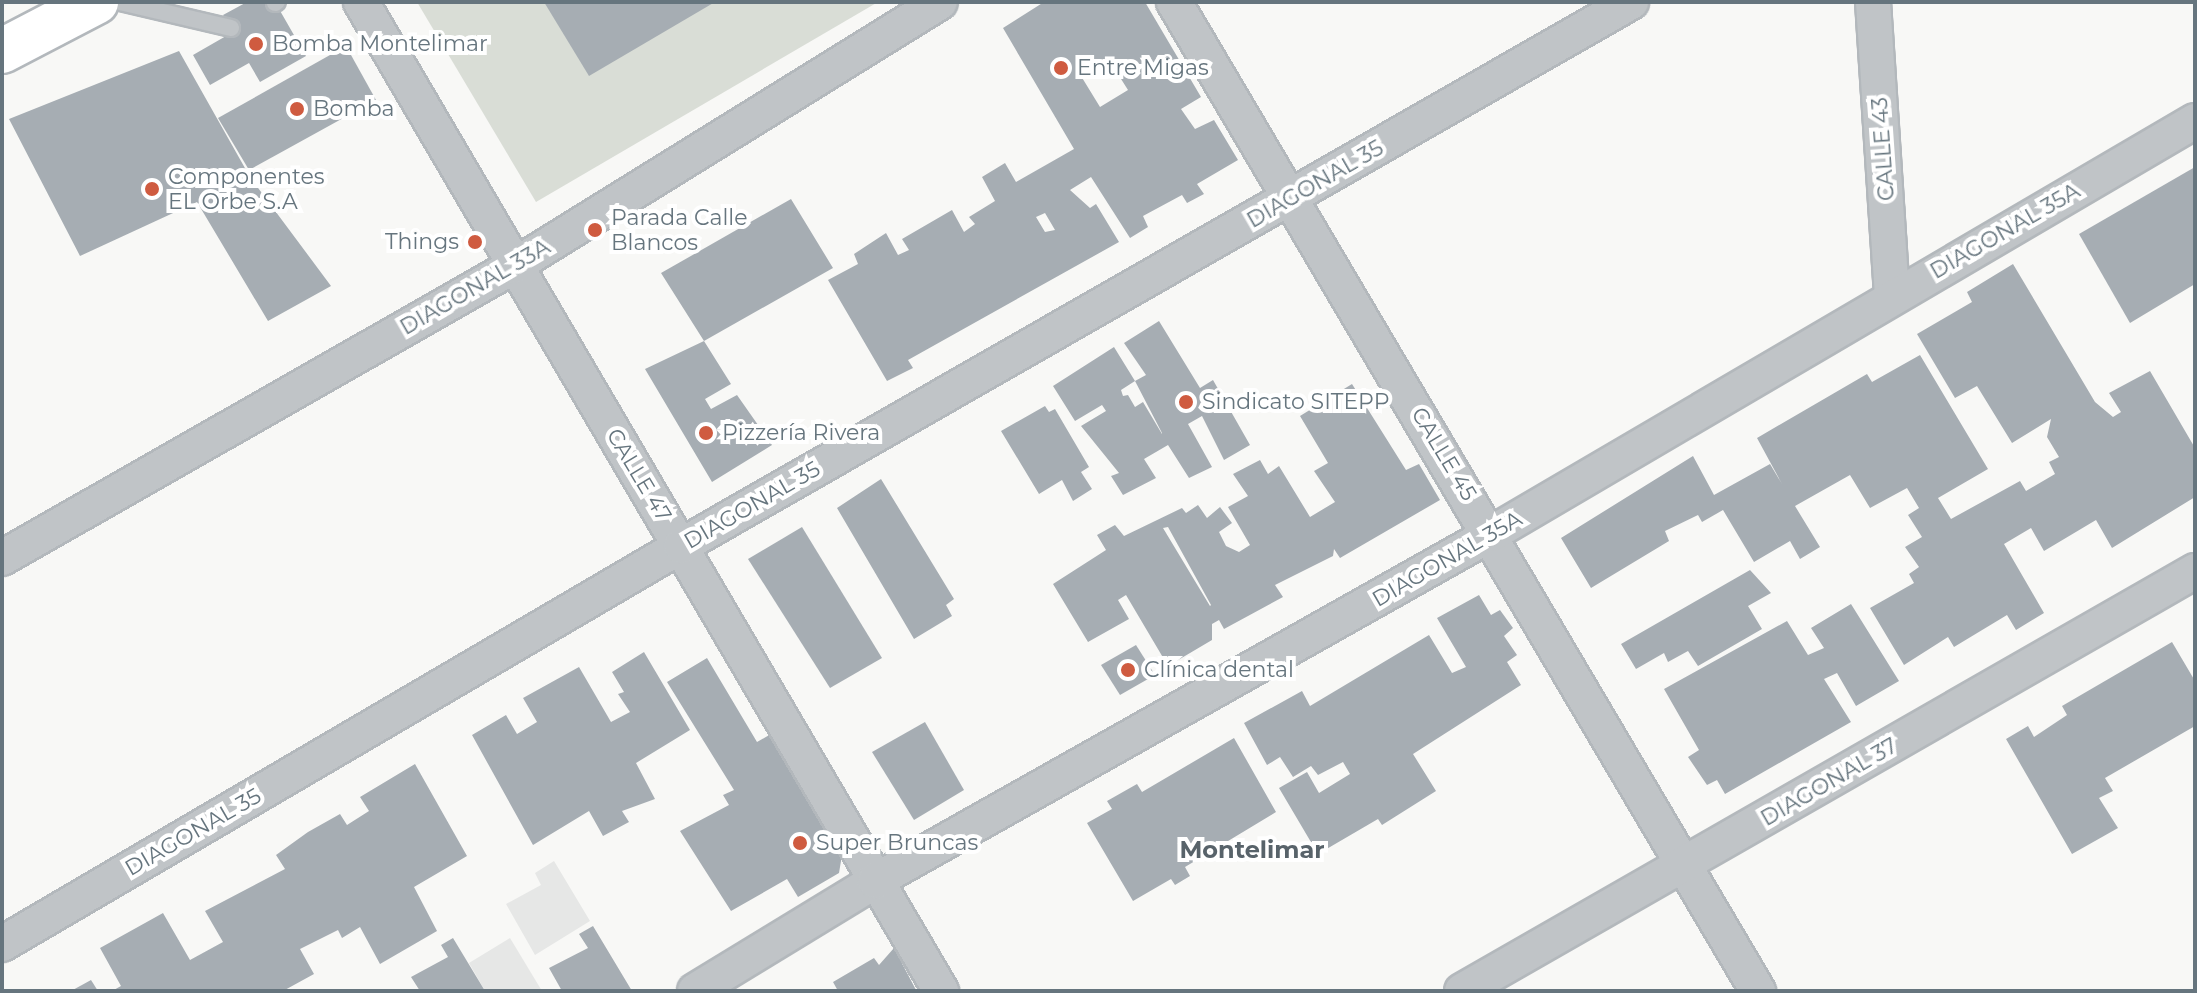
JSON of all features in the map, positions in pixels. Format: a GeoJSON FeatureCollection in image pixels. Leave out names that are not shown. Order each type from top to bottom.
{"type":"FeatureCollection","features":[{"type":"Feature","properties":{"kind":"main road"},"geometry":{"type":"LineString","coordinates":[[2,51],[96,2]]}},
{"type":"Feature","properties":{"kind":"street","name":"CALLE 47"},"geometry":{"type":"LineString","coordinates":[[361,2],[941,991]]}},
{"type":"Feature","properties":{"kind":"street","name":"DIAGONAL 33A"},"geometry":{"type":"LineString","coordinates":[[2,558],[514,266],[940,2]]}},
{"type":"Feature","properties":{"kind":"street","name":"CALLE 45"},"geometry":{"type":"LineString","coordinates":[[1174,2],[1491,534],[1758,991]]}},
{"type":"Feature","properties":{"kind":"street","name":"DIAGONAL 35"},"geometry":{"type":"LineString","coordinates":[[2,944],[681,546],[1631,2]]}},
{"type":"Feature","properties":{"kind":"street","name":"CALLE 43"},"geometry":{"type":"LineString","coordinates":[[1873,2],[1892,296]]}},
{"type":"Feature","properties":{"kind":"street","name":"DIAGONAL 35A"},"geometry":{"type":"LineString","coordinates":[[695,991],[875,881],[1491,534],[2195,121]]}},
{"type":"Feature","properties":{"kind":"street","name":"DIAGONAL 37"},"geometry":{"type":"LineString","coordinates":[[1462,991],[2195,571]]}},
{"type":"Feature","properties":{"kind":"lane"},"geometry":{"type":"LineString","coordinates":[[120,2],[231,28]]}},
{"type":"Feature","properties":{"kind":"shaded area"},"geometry":{"type":"Polygon","coordinates":[[[417,2],[878,2],[536,202],[417,2]]]}},
{"type":"Feature","properties":{"kind":"shaded area"},"geometry":{"type":"Polygon","coordinates":[[[554,861],[590,921],[535,955],[506,904],[541,885],[535,873],[554,861]]]}},
{"type":"Feature","properties":{"kind":"shaded area"},"geometry":{"type":"Polygon","coordinates":[[[510,938],[542,991],[485,991],[469,963],[510,938]]]}},
{"type":"Feature","properties":{"kind":"building","name":"Bomba Montelimar"},"geometry":{"type":"Polygon","coordinates":[[[247,2],[275,2],[306,56],[260,82],[249,63],[210,85],[193,55],[233,32],[223,15],[247,2]]]}},
{"type":"Feature","properties":{"kind":"building"},"geometry":{"type":"Polygon","coordinates":[[[544,2],[715,2],[589,76],[544,2]]]}},
{"type":"Feature","properties":{"kind":"building"},"geometry":{"type":"Polygon","coordinates":[[[1044,2],[1145,2],[1201,97],[1181,109],[1195,129],[1214,120],[1238,160],[1197,184],[1204,194],[1187,203],[1182,195],[1143,216],[1148,227],[1130,238],[1091,177],[1070,190],[1090,208],[1096,204],[1119,242],[908,360],[913,368],[887,381],[828,280],[858,264],[854,254],[886,233],[898,255],[909,250],[902,239],[952,210],[964,232],[975,224],[969,217],[995,201],[982,177],[1005,163],[1016,182],[1074,149],[1003,28],[1044,2]],[[1109,60],[1081,76],[1100,107],[1128,90],[1109,60]],[[1045,213],[1036,217],[1045,232],[1055,230],[1045,213]]]}},
{"type":"Feature","properties":{"kind":"building","name":"Bomba"},"geometry":{"type":"Polygon","coordinates":[[[346,46],[376,100],[249,170],[218,118],[346,46]]]}},
{"type":"Feature","properties":{"kind":"building","name":"Componentes EL Orbe S.A"},"geometry":{"type":"Polygon","coordinates":[[[179,51],[250,177],[331,286],[268,321],[197,202],[80,256],[9,119],[179,51]]]}},
{"type":"Feature","properties":{"kind":"building"},"geometry":{"type":"Polygon","coordinates":[[[2195,167],[2195,284],[2130,323],[2079,234],[2195,167]]]}},
{"type":"Feature","properties":{"kind":"building"},"geometry":{"type":"Polygon","coordinates":[[[791,199],[833,268],[704,341],[661,273],[791,199]]]}},
{"type":"Feature","properties":{"kind":"building"},"geometry":{"type":"Polygon","coordinates":[[[2013,264],[2095,402],[2113,417],[2121,412],[2109,393],[2150,371],[2195,448],[2195,497],[2112,548],[2096,520],[2044,551],[2031,528],[2004,544],[2044,613],[2016,630],[2007,615],[1954,647],[1948,637],[1904,665],[1870,608],[1914,583],[1909,574],[1919,567],[1905,547],[1922,537],[1908,515],[1919,508],[1907,488],[1870,508],[1850,475],[1795,506],[1820,547],[1800,559],[1790,541],[1754,562],[1723,510],[1702,522],[1698,515],[1665,531],[1669,541],[1591,588],[1561,538],[1693,456],[1714,495],[1770,464],[1782,484],[1757,438],[1867,374],[1872,382],[1920,355],[1988,469],[1938,498],[1951,519],[2020,481],[2026,491],[2055,474],[2049,462],[2059,457],[2047,437],[2051,419],[2012,443],[1977,386],[1955,398],[1917,334],[1972,302],[1967,292],[2013,264]]]}},
{"type":"Feature","properties":{"kind":"building"},"geometry":{"type":"Polygon","coordinates":[[[1159,321],[1200,388],[1213,380],[1250,445],[1224,460],[1202,416],[1188,424],[1212,467],[1189,478],[1168,445],[1144,459],[1156,478],[1123,495],[1111,476],[1119,473],[1081,426],[1106,411],[1102,405],[1075,421],[1053,386],[1114,347],[1135,381],[1146,375],[1124,343],[1159,321]],[[1135,381],[1121,390],[1123,396],[1128,395],[1135,407],[1143,402],[1162,434],[1135,381]]]}},
{"type":"Feature","properties":{"kind":"building"},"geometry":{"type":"Polygon","coordinates":[[[704,341],[731,384],[705,399],[711,409],[737,395],[772,445],[712,482],[645,369],[704,341]]]}},
{"type":"Feature","properties":{"kind":"building"},"geometry":{"type":"Polygon","coordinates":[[[1352,384],[1406,470],[1419,464],[1440,500],[1340,558],[1334,549],[1333,556],[1275,585],[1283,597],[1224,629],[1219,620],[1212,624],[1212,640],[1168,666],[1126,595],[1118,600],[1129,619],[1088,642],[1053,584],[1106,550],[1097,535],[1115,525],[1124,536],[1182,508],[1186,513],[1198,505],[1207,518],[1220,507],[1232,523],[1219,532],[1226,546],[1239,552],[1250,545],[1228,507],[1248,496],[1233,474],[1260,460],[1268,474],[1279,466],[1310,517],[1335,502],[1314,471],[1328,463],[1300,416],[1352,384]],[[1168,527],[1163,528],[1210,606],[1168,527]]]}},
{"type":"Feature","properties":{"kind":"building"},"geometry":{"type":"Polygon","coordinates":[[[1045,406],[1049,412],[1055,409],[1089,467],[1081,472],[1092,489],[1073,501],[1062,480],[1039,494],[1001,431],[1045,406]]]}},
{"type":"Feature","properties":{"kind":"building"},"geometry":{"type":"Polygon","coordinates":[[[881,479],[954,599],[946,605],[952,616],[914,639],[837,508],[881,479]]]}},
{"type":"Feature","properties":{"kind":"building"},"geometry":{"type":"Polygon","coordinates":[[[802,527],[882,658],[830,688],[748,559],[802,527]]]}},
{"type":"Feature","properties":{"kind":"building"},"geometry":{"type":"Polygon","coordinates":[[[1750,570],[1771,593],[1748,606],[1762,629],[1698,666],[1688,651],[1668,662],[1664,653],[1636,669],[1621,644],[1750,570]]]}},
{"type":"Feature","properties":{"kind":"building"},"geometry":{"type":"Polygon","coordinates":[[[1479,595],[1491,615],[1500,610],[1513,628],[1504,636],[1517,655],[1507,662],[1521,685],[1413,754],[1436,791],[1382,825],[1378,819],[1318,854],[1279,788],[1307,772],[1319,793],[1350,774],[1343,762],[1318,775],[1311,766],[1293,777],[1280,757],[1267,765],[1244,723],[1302,691],[1310,706],[1429,635],[1452,673],[1466,667],[1437,618],[1479,595]]]}},
{"type":"Feature","properties":{"kind":"building"},"geometry":{"type":"Polygon","coordinates":[[[1851,604],[1899,681],[1856,706],[1837,673],[1824,679],[1851,722],[1725,794],[1717,780],[1707,785],[1688,757],[1699,750],[1664,689],[1787,621],[1808,655],[1824,648],[1811,628],[1851,604]]]}},
{"type":"Feature","properties":{"kind":"building"},"geometry":{"type":"Polygon","coordinates":[[[2172,642],[2195,681],[2195,726],[2105,778],[2113,791],[2099,798],[2118,828],[2072,854],[2006,739],[2028,726],[2034,737],[2067,715],[2062,706],[2172,642]]]}},
{"type":"Feature","properties":{"kind":"building","name":"Clínica dental"},"geometry":{"type":"Polygon","coordinates":[[[1136,645],[1155,675],[1120,695],[1101,665],[1136,645]]]}},
{"type":"Feature","properties":{"kind":"building"},"geometry":{"type":"Polygon","coordinates":[[[644,652],[690,730],[636,763],[655,799],[622,811],[629,822],[603,836],[589,811],[533,845],[472,735],[506,715],[517,734],[537,722],[523,698],[579,667],[611,722],[630,712],[618,694],[624,692],[612,672],[644,652]]]}},
{"type":"Feature","properties":{"kind":"building"},"geometry":{"type":"Polygon","coordinates":[[[707,658],[757,742],[771,734],[842,855],[839,873],[798,897],[787,879],[731,911],[680,831],[729,805],[723,795],[734,790],[667,682],[707,658]]]}},
{"type":"Feature","properties":{"kind":"building"},"geometry":{"type":"Polygon","coordinates":[[[925,722],[964,790],[914,820],[872,752],[925,722]]]}},
{"type":"Feature","properties":{"kind":"building"},"geometry":{"type":"Polygon","coordinates":[[[1234,738],[1276,812],[1185,867],[1190,876],[1175,885],[1171,879],[1133,901],[1087,823],[1112,809],[1107,801],[1137,784],[1142,792],[1234,738]]]}},
{"type":"Feature","properties":{"kind":"building"},"geometry":{"type":"Polygon","coordinates":[[[415,764],[467,856],[414,887],[437,931],[380,964],[360,927],[342,938],[338,930],[300,949],[314,974],[283,991],[112,991],[121,986],[100,948],[163,913],[190,960],[223,942],[205,911],[285,869],[276,855],[308,832],[340,814],[347,825],[369,811],[360,797],[415,764]]]}},
{"type":"Feature","properties":{"kind":"building"},"geometry":{"type":"Polygon","coordinates":[[[593,926],[632,991],[562,991],[549,968],[588,948],[579,934],[593,926]]]}},
{"type":"Feature","properties":{"kind":"building"},"geometry":{"type":"Polygon","coordinates":[[[453,938],[485,991],[420,991],[411,977],[448,957],[441,945],[453,938]]]}},
{"type":"Feature","properties":{"kind":"building"},"geometry":{"type":"Polygon","coordinates":[[[894,948],[916,990],[838,991],[833,982],[874,958],[879,965],[894,948]]]}},
{"type":"Feature","properties":{"kind":"building"},"geometry":{"type":"Polygon","coordinates":[[[91,980],[98,991],[71,991],[91,980]]]}},
{"type":"Feature","properties":{"kind":"place","name":"Bomba Montelimar"},"geometry":{"type":"Point","coordinates":[256,44]}},
{"type":"Feature","properties":{"kind":"place","name":"Entre Migas"},"geometry":{"type":"Point","coordinates":[1061,68]}},
{"type":"Feature","properties":{"kind":"place","name":"Bomba"},"geometry":{"type":"Point","coordinates":[297,109]}},
{"type":"Feature","properties":{"kind":"place","name":"Componentes EL Orbe S.A"},"geometry":{"type":"Point","coordinates":[152,189]}},
{"type":"Feature","properties":{"kind":"place","name":"Parada Calle Blancos"},"geometry":{"type":"Point","coordinates":[595,230]}},
{"type":"Feature","properties":{"kind":"place","name":"Things"},"geometry":{"type":"Point","coordinates":[475,242]}},
{"type":"Feature","properties":{"kind":"place","name":"Sindicato SITEPP"},"geometry":{"type":"Point","coordinates":[1186,402]}},
{"type":"Feature","properties":{"kind":"place","name":"Pizzería Rivera"},"geometry":{"type":"Point","coordinates":[706,433]}},
{"type":"Feature","properties":{"kind":"place","name":"Clínica dental"},"geometry":{"type":"Point","coordinates":[1128,670]}},
{"type":"Feature","properties":{"kind":"place","name":"Super Bruncas"},"geometry":{"type":"Point","coordinates":[800,843]}},
{"type":"Feature","properties":{"kind":"district","name":"Montelimar"},"geometry":{"type":"Point","coordinates":[1252,850]}}]}
